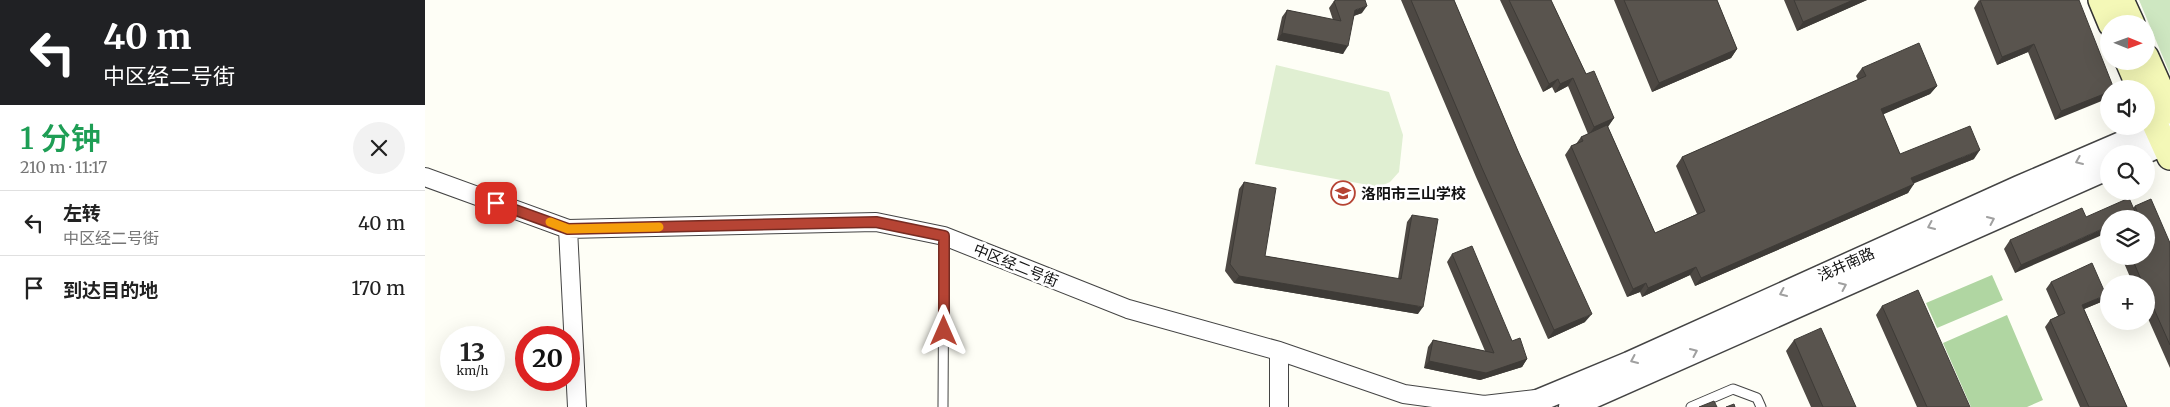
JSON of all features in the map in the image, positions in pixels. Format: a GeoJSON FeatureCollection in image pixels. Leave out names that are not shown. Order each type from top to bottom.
{"type":"FeatureCollection","features":[{"type":"Feature","properties":{"kind":"main road"},"geometry":{"type":"LineString","coordinates":[[2101,0],[2107,15]]}},
{"type":"Feature","properties":{"kind":"main road"},"geometry":{"type":"LineString","coordinates":[[2121,0],[2128,15]]}},
{"type":"Feature","properties":{"kind":"main road"},"geometry":{"type":"LineString","coordinates":[[2150,70],[2167,134]]}},
{"type":"Feature","properties":{"kind":"main road"},"geometry":{"type":"LineString","coordinates":[[2155,117],[2167,134]]}},
{"type":"Feature","properties":{"kind":"street"},"geometry":{"type":"LineString","coordinates":[[2153,145],[2167,134]]}},
{"type":"Feature","properties":{"kind":"street","name":"浅井南路"},"geometry":{"type":"LineString","coordinates":[[1532,403],[1629,362],[2019,186],[2167,134]]}},
{"type":"Feature","properties":{"kind":"street","name":"浅井南路"},"geometry":{"type":"LineString","coordinates":[[1569,407],[2100,172]]}},
{"type":"Feature","properties":{"kind":"street","name":"中区经二号街"},"geometry":{"type":"LineString","coordinates":[[425,177],[568,229],[876,222],[944,236],[1128,309],[1284,352],[1404,394],[1484,405],[1532,403]]}},
{"type":"Feature","properties":{"kind":"street"},"geometry":{"type":"LineString","coordinates":[[568,229],[577,407]]}},
{"type":"Feature","properties":{"kind":"street"},"geometry":{"type":"LineString","coordinates":[[1279,407],[1284,352]]}},
{"type":"Feature","properties":{"kind":"street"},"geometry":{"type":"LineString","coordinates":[[1284,352],[1289,407]]}},
{"type":"Feature","properties":{"kind":"lane"},"geometry":{"type":"LineString","coordinates":[[943,407],[944,236]]}},
{"type":"Feature","properties":{"kind":"lane"},"geometry":{"type":"LineString","coordinates":[[1691,407],[1733,389],[1757,398],[1761,407]]}},
{"type":"Feature","properties":{"kind":"green space"},"geometry":{"type":"Polygon","coordinates":[[[2139,0],[2170,0],[2170,74],[2155,38],[2155,15],[2145,15],[2139,0]]]}},
{"type":"Feature","properties":{"kind":"green space"},"geometry":{"type":"Polygon","coordinates":[[[1276,65],[1389,92],[1403,135],[1399,172],[1390,182],[1379,187],[1255,164],[1276,65]]]}},
{"type":"Feature","properties":{"kind":"green space"},"geometry":{"type":"Polygon","coordinates":[[[1992,275],[2003,300],[1937,328],[1926,303],[1992,275]]]}},
{"type":"Feature","properties":{"kind":"green space"},"geometry":{"type":"Polygon","coordinates":[[[2007,315],[2043,400],[2027,407],[1971,407],[1943,343],[2007,315]]]}},
{"type":"Feature","properties":{"kind":"building"},"geometry":{"type":"Polygon","coordinates":[[[1365,0],[1367,6],[1355,10],[1348,46],[1282,33],[1287,10],[1341,21],[1334,1],[1365,0]]]}},
{"type":"Feature","properties":{"kind":"building"},"geometry":{"type":"Polygon","coordinates":[[[1411,0],[1454,0],[1518,151],[1592,314],[1554,330],[1482,168],[1411,0]]]}},
{"type":"Feature","properties":{"kind":"building"},"geometry":{"type":"Polygon","coordinates":[[[1509,0],[1551,0],[1586,74],[1594,71],[1614,118],[1594,127],[1573,78],[1560,84],[1558,79],[1549,84],[1509,0]]]}},
{"type":"Feature","properties":{"kind":"building"},"geometry":{"type":"Polygon","coordinates":[[[1624,0],[1717,0],[1737,49],[1659,83],[1624,0]]]}},
{"type":"Feature","properties":{"kind":"building"},"geometry":{"type":"Polygon","coordinates":[[[1794,0],[1853,0],[1803,22],[1794,0]]]}},
{"type":"Feature","properties":{"kind":"building"},"geometry":{"type":"Polygon","coordinates":[[[1980,0],[2079,0],[2100,53],[2100,70],[2107,70],[2110,80],[2100,80],[2100,96],[2061,111],[2034,44],[2002,57],[1980,0]]]}},
{"type":"Feature","properties":{"kind":"building"},"geometry":{"type":"Polygon","coordinates":[[[1919,43],[1937,86],[1881,109],[1900,154],[1970,126],[1980,150],[1911,178],[1914,184],[1701,278],[1696,267],[1648,288],[1646,283],[1633,289],[1571,146],[1583,141],[1581,137],[1607,125],[1655,233],[1705,211],[1682,157],[1866,76],[1862,68],[1919,43]]]}},
{"type":"Feature","properties":{"kind":"building"},"geometry":{"type":"Polygon","coordinates":[[[1244,182],[1276,188],[1265,256],[1401,279],[1412,215],[1438,219],[1423,307],[1239,276],[1230,264],[1244,182]]]}},
{"type":"Feature","properties":{"kind":"building"},"geometry":{"type":"Polygon","coordinates":[[[2124,200],[2130,200],[2134,210],[2102,210],[2124,200]]]}},
{"type":"Feature","properties":{"kind":"building"},"geometry":{"type":"Polygon","coordinates":[[[2151,200],[2170,243],[2170,345],[2155,311],[2155,275],[2139,275],[2135,265],[2155,265],[2155,210],[2137,210],[2135,206],[2151,200]]]}},
{"type":"Feature","properties":{"kind":"building"},"geometry":{"type":"Polygon","coordinates":[[[2082,208],[2086,217],[2100,211],[2100,230],[2021,265],[2010,240],[2082,208]]]}},
{"type":"Feature","properties":{"kind":"building"},"geometry":{"type":"Polygon","coordinates":[[[1472,246],[1512,341],[1520,338],[1527,359],[1486,373],[1429,361],[1433,340],[1494,353],[1452,254],[1472,246]]]}},
{"type":"Feature","properties":{"kind":"building"},"geometry":{"type":"Polygon","coordinates":[[[2092,263],[2100,281],[2100,298],[2082,305],[2127,407],[2089,407],[2050,320],[2065,313],[2051,282],[2092,263]]]}},
{"type":"Feature","properties":{"kind":"building"},"geometry":{"type":"Polygon","coordinates":[[[1918,290],[1970,407],[1927,407],[1882,306],[1918,290]]]}},
{"type":"Feature","properties":{"kind":"building"},"geometry":{"type":"Polygon","coordinates":[[[1821,328],[1856,407],[1823,407],[1794,340],[1821,328]]]}},
{"type":"Feature","properties":{"kind":"building"},"geometry":{"type":"Polygon","coordinates":[[[1714,401],[1717,407],[1699,407],[1714,401]]]}},
{"type":"Feature","properties":{"kind":"slow traffic"},"geometry":{"type":"LineString","coordinates":[[550,222],[568,229],[659,227]]}},
{"type":"Feature","properties":{"kind":"place","name":"洛阳市三山学校"},"geometry":{"type":"Point","coordinates":[1343,193]}},
{"type":"Feature","properties":{"kind":"route"},"geometry":{"type":"LineString","coordinates":[[496,203],[568,229],[876,222],[944,236],[944,331]]}}]}
